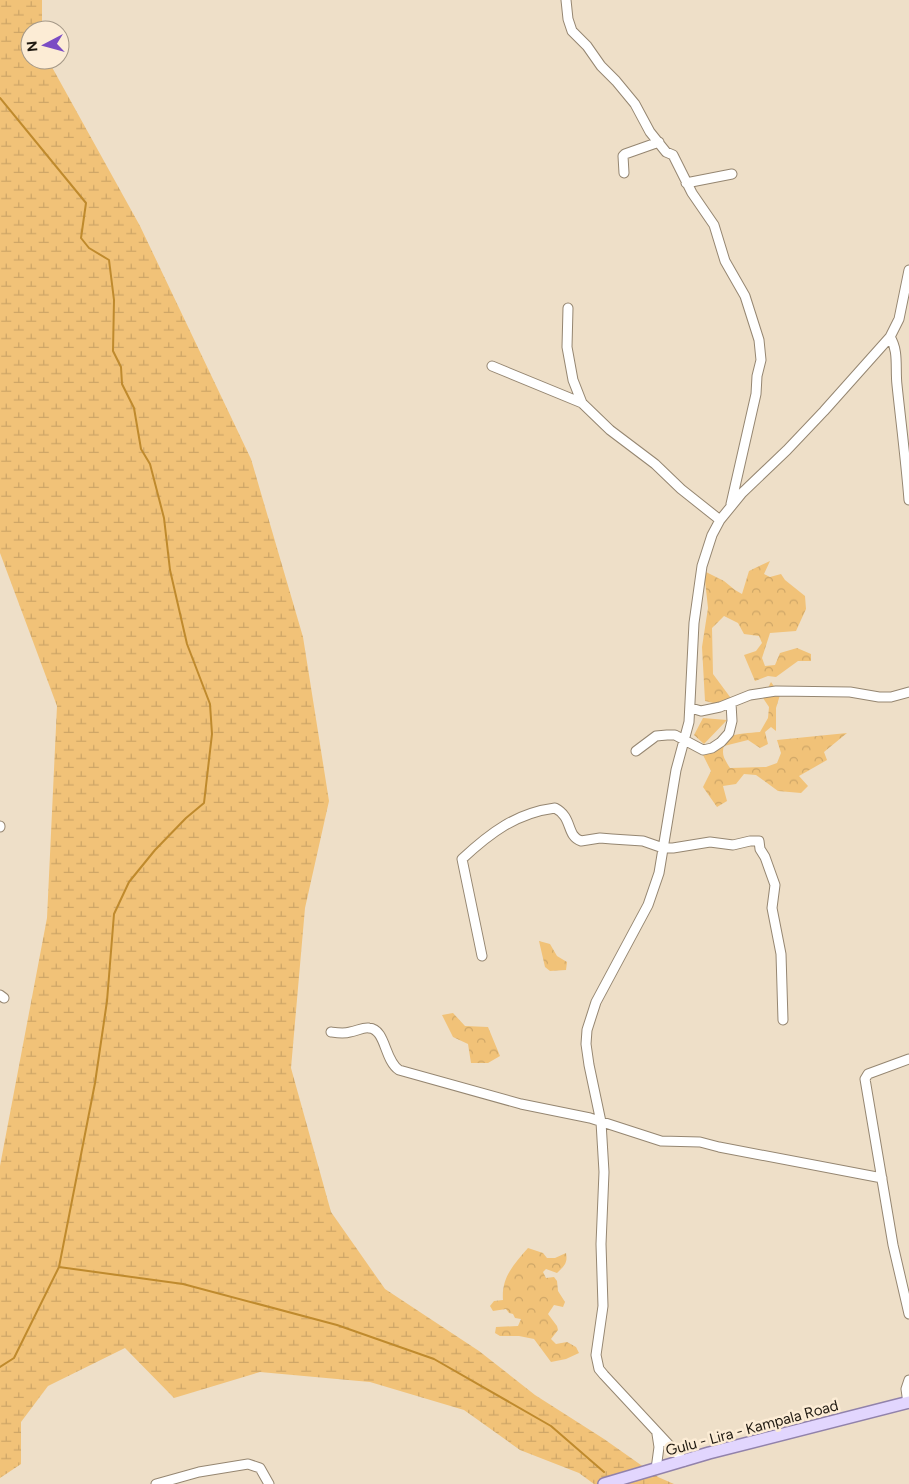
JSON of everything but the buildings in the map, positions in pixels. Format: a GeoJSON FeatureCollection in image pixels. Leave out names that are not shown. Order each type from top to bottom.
{"type":"FeatureCollection","features":[{"type":"Feature","properties":{"kind":"main road","name":"Gulu - Lira - Kampala Road"},"geometry":{"type":"LineString","coordinates":[[604,1484],[709,1453],[908,1402]]}},
{"type":"Feature","properties":{"kind":"street"},"geometry":{"type":"LineString","coordinates":[[566,0],[568,19],[572,30],[635,104],[650,132],[660,142],[666,152],[673,155],[686,183],[714,225],[725,261],[745,296],[761,350],[761,360],[757,376],[757,388],[731,507]]}},
{"type":"Feature","properties":{"kind":"street"},"geometry":{"type":"LineString","coordinates":[[624,174],[623,156],[625,154],[660,142]]}},
{"type":"Feature","properties":{"kind":"street"},"geometry":{"type":"LineString","coordinates":[[686,183],[732,174]]}},
{"type":"Feature","properties":{"kind":"street"},"geometry":{"type":"LineString","coordinates":[[684,1461],[604,1375],[597,1363],[596,1355],[602,1306],[601,1244],[604,1172],[601,1122],[589,1065],[586,1044],[587,1030],[606,982],[635,932],[648,904],[659,873],[676,770],[685,740],[691,708],[694,623],[702,566],[712,535],[720,520],[731,507],[818,418],[890,336],[899,319],[909,270]]}},
{"type":"Feature","properties":{"kind":"street"},"geometry":{"type":"LineString","coordinates":[[568,308],[567,347],[574,380],[582,403]]}},
{"type":"Feature","properties":{"kind":"street"},"geometry":{"type":"LineString","coordinates":[[890,336],[896,354],[897,383],[909,500]]}},
{"type":"Feature","properties":{"kind":"street"},"geometry":{"type":"LineString","coordinates":[[492,366],[582,403],[610,430],[655,464],[681,489],[720,520]]}},
{"type":"Feature","properties":{"kind":"street"},"geometry":{"type":"LineString","coordinates":[[691,708],[701,711],[731,703],[750,694],[776,691],[850,692],[879,697],[909,692]]}},
{"type":"Feature","properties":{"kind":"street"},"geometry":{"type":"LineString","coordinates":[[636,751],[656,736],[675,735],[703,750],[712,748],[722,742],[729,733],[732,721],[731,703]]}},
{"type":"Feature","properties":{"kind":"street"},"geometry":{"type":"LineString","coordinates":[[482,956],[462,859],[481,840],[510,821],[555,808],[560,810],[568,820],[576,840],[581,841],[600,838],[643,841],[663,848],[710,842],[738,845],[750,841],[759,841],[760,849],[765,856],[775,886],[772,908],[781,954],[783,1020]]}},
{"type":"Feature","properties":{"kind":"street"},"geometry":{"type":"LineString","coordinates":[[331,1032],[347,1033],[372,1028],[379,1033],[391,1062],[399,1070],[521,1104],[576,1115],[661,1141],[700,1142],[882,1178]]}},
{"type":"Feature","properties":{"kind":"street"},"geometry":{"type":"LineString","coordinates":[[909,1059],[868,1074],[865,1080],[895,1256],[909,1314]]}},
{"type":"Feature","properties":{"kind":"street"},"geometry":{"type":"LineString","coordinates":[[908,1402],[906,1389],[909,1380]]}},
{"type":"Feature","properties":{"kind":"street"},"geometry":{"type":"LineString","coordinates":[[656,1469],[659,1446],[657,1434]]}},
{"type":"Feature","properties":{"kind":"street"},"geometry":{"type":"LineString","coordinates":[[156,1484],[199,1472],[248,1464],[260,1468],[269,1484]]}},
{"type":"Feature","properties":{"kind":"green space"},"geometry":{"type":"Polygon","coordinates":[[[0,0],[42,0],[42,20],[20,20],[20,70],[54,70],[140,226],[251,459],[303,637],[329,801],[305,908],[291,1068],[331,1212],[385,1289],[479,1351],[535,1395],[604,1439],[658,1477],[674,1484],[594,1484],[579,1473],[520,1450],[464,1410],[370,1382],[260,1372],[174,1398],[125,1348],[48,1386],[21,1422],[21,1464],[0,1478],[0,1166],[47,918],[57,706],[0,553],[0,0]]]}},
{"type":"Feature","properties":{"kind":"green space"},"geometry":{"type":"Polygon","coordinates":[[[770,561],[764,574],[770,577],[781,574],[785,580],[805,596],[806,609],[796,631],[770,633],[762,658],[765,666],[775,665],[780,653],[797,648],[811,654],[811,661],[798,661],[776,677],[768,676],[755,681],[744,655],[756,651],[762,643],[759,636],[744,634],[738,623],[724,616],[712,628],[713,674],[733,701],[718,704],[705,701],[702,647],[708,608],[704,571],[724,581],[742,594],[749,571],[770,561]]]}},
{"type":"Feature","properties":{"kind":"green space"},"geometry":{"type":"Polygon","coordinates":[[[771,682],[780,695],[776,708],[776,731],[771,727],[765,732],[768,744],[760,748],[748,740],[724,746],[723,755],[730,768],[766,767],[777,763],[781,753],[777,740],[847,733],[824,752],[827,760],[799,776],[808,786],[801,793],[778,791],[756,775],[744,774],[736,784],[723,786],[727,801],[717,807],[703,787],[711,771],[703,755],[712,752],[728,737],[760,732],[768,718],[769,707],[763,698],[771,682]]]}},
{"type":"Feature","properties":{"kind":"green space"},"geometry":{"type":"Polygon","coordinates":[[[703,718],[727,720],[704,744],[694,735],[703,718]]]}},
{"type":"Feature","properties":{"kind":"green space"},"geometry":{"type":"Polygon","coordinates":[[[539,941],[550,944],[557,956],[567,962],[566,970],[550,971],[545,967],[539,941]]]}},
{"type":"Feature","properties":{"kind":"green space"},"geometry":{"type":"Polygon","coordinates":[[[453,1013],[465,1026],[488,1027],[500,1056],[488,1063],[471,1063],[468,1044],[453,1037],[442,1015],[453,1013]]]}},
{"type":"Feature","properties":{"kind":"green space"},"geometry":{"type":"Polygon","coordinates":[[[528,1248],[543,1253],[547,1258],[555,1258],[566,1253],[565,1264],[557,1273],[546,1269],[543,1272],[546,1278],[554,1277],[557,1281],[558,1291],[565,1302],[563,1307],[554,1305],[548,1314],[558,1330],[551,1339],[556,1344],[567,1342],[576,1347],[579,1353],[566,1359],[551,1362],[534,1339],[519,1336],[500,1336],[495,1333],[496,1327],[518,1326],[521,1319],[515,1318],[506,1309],[493,1311],[490,1306],[494,1301],[503,1300],[504,1284],[507,1277],[528,1248]]]}},
{"type":"Feature","properties":{"kind":"waterway"},"geometry":{"type":"LineString","coordinates":[[0,98],[86,203],[81,238],[89,248],[109,260],[114,300],[113,351],[121,367],[122,384],[134,408],[141,449],[150,464],[164,518],[170,570],[187,644],[210,704],[212,734],[204,803],[186,818],[155,850],[129,882],[114,914],[107,1001],[95,1083],[59,1267],[14,1358],[0,1367]]}},
{"type":"Feature","properties":{"kind":"waterway"},"geometry":{"type":"LineString","coordinates":[[59,1267],[183,1284],[337,1325],[434,1359],[551,1426],[604,1472]]}}]}
